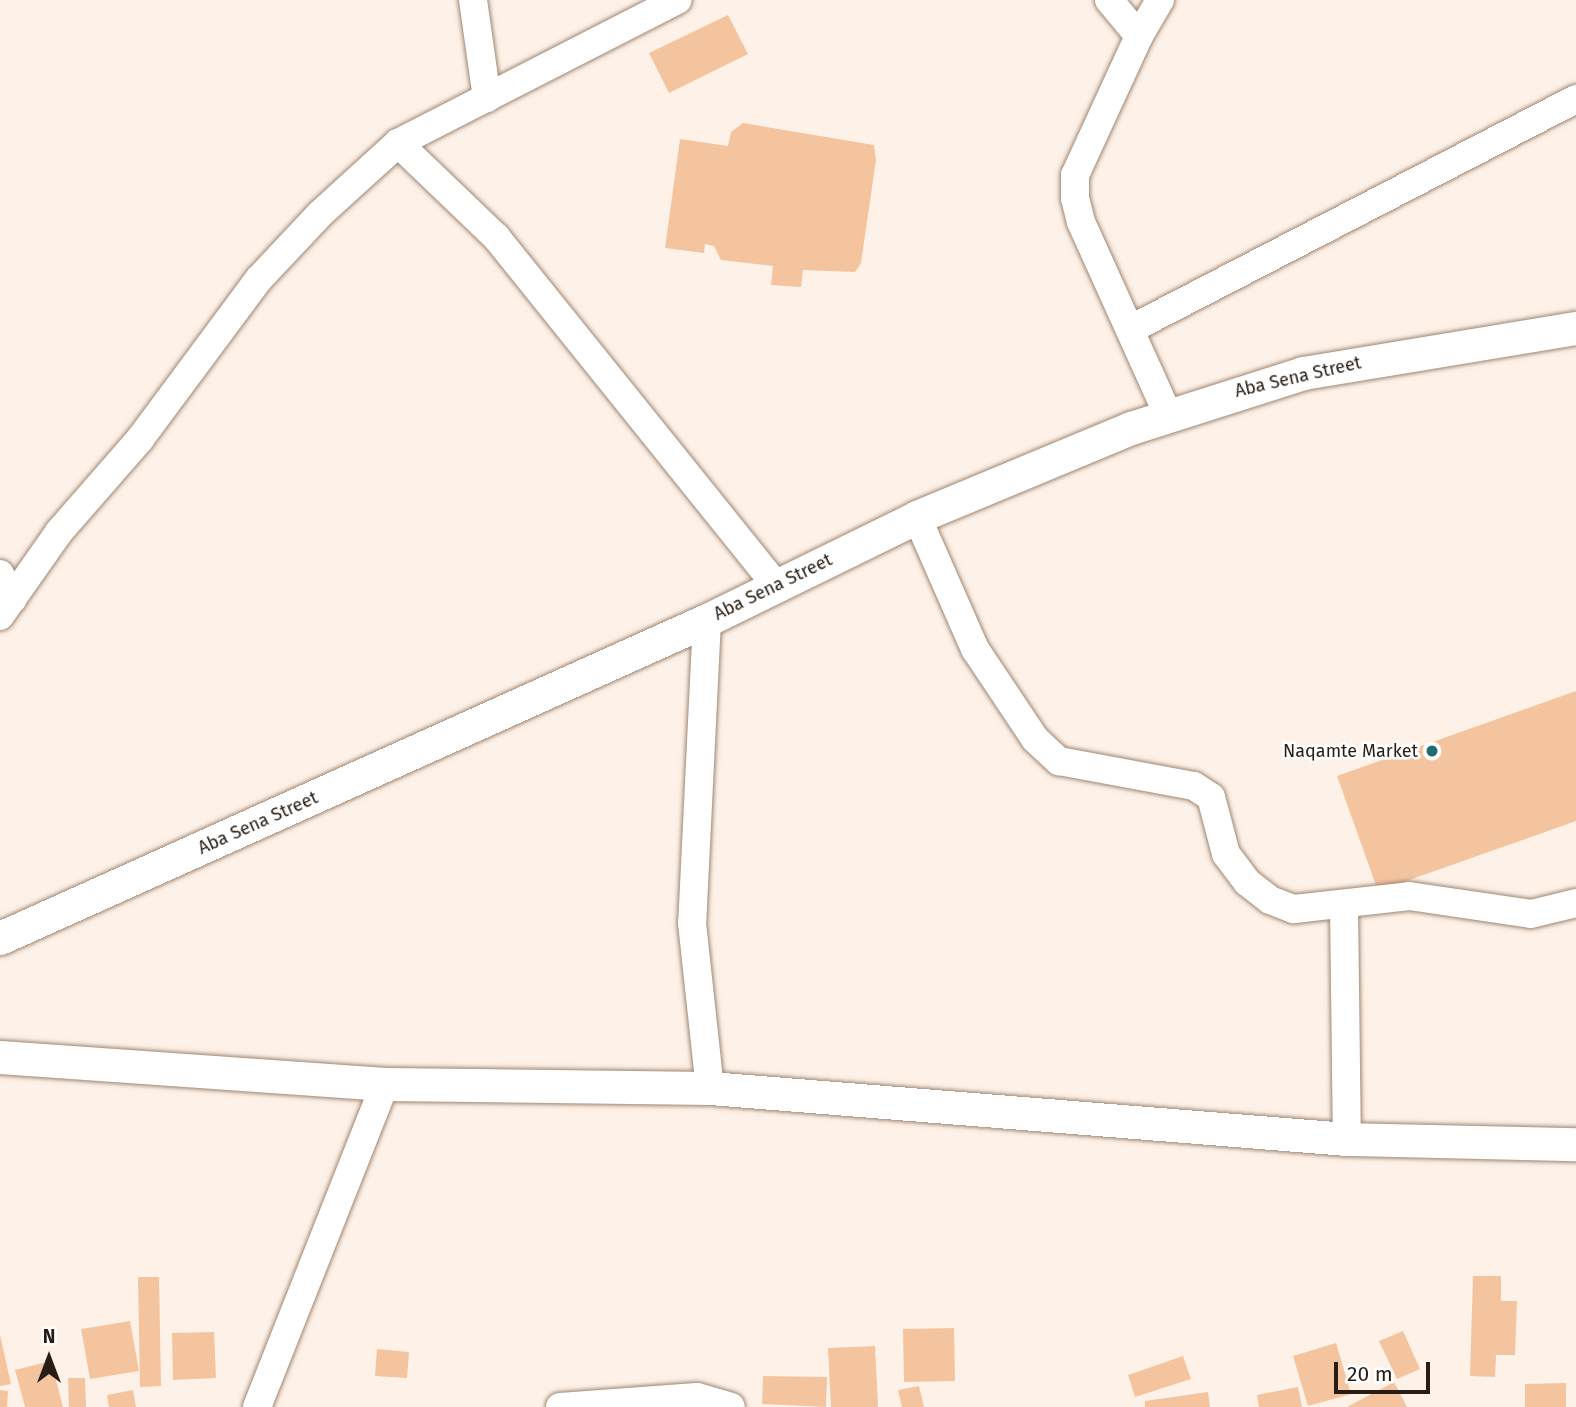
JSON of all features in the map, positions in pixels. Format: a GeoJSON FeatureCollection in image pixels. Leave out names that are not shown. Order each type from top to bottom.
{"type":"FeatureCollection","features":[{"type":"Feature","properties":{"kind":"street"},"geometry":{"type":"LineString","coordinates":[[473,0],[487,98]]}},
{"type":"Feature","properties":{"kind":"street"},"geometry":{"type":"LineString","coordinates":[[7,608],[59,532],[140,439],[284,249],[398,144],[678,0]]}},
{"type":"Feature","properties":{"kind":"street"},"geometry":{"type":"LineString","coordinates":[[1109,0],[1139,36]]}},
{"type":"Feature","properties":{"kind":"street"},"geometry":{"type":"LineString","coordinates":[[1160,0],[1139,36],[1075,175],[1081,222],[1168,415]]}},
{"type":"Feature","properties":{"kind":"street"},"geometry":{"type":"LineString","coordinates":[[1131,329],[1576,99]]}},
{"type":"Feature","properties":{"kind":"street"},"geometry":{"type":"LineString","coordinates":[[398,144],[496,237],[776,585]]}},
{"type":"Feature","properties":{"kind":"street","name":"Aba Sena Street"},"geometry":{"type":"LineString","coordinates":[[0,938],[707,620],[917,517],[1168,415],[1303,373],[1576,328]]}},
{"type":"Feature","properties":{"kind":"street"},"geometry":{"type":"LineString","coordinates":[[917,517],[989,672],[1035,739],[1059,761],[1194,786],[1211,797],[1226,854],[1247,882],[1270,900],[1294,909],[1409,896],[1531,915],[1576,903]]}},
{"type":"Feature","properties":{"kind":"street"},"geometry":{"type":"LineString","coordinates":[[0,574],[7,608]]}},
{"type":"Feature","properties":{"kind":"street"},"geometry":{"type":"LineString","coordinates":[[707,620],[692,923],[710,1088]]}},
{"type":"Feature","properties":{"kind":"street"},"geometry":{"type":"LineString","coordinates":[[1344,904],[1347,1139]]}},
{"type":"Feature","properties":{"kind":"street"},"geometry":{"type":"LineString","coordinates":[[0,1057],[385,1084],[710,1088],[1347,1139],[1576,1144]]}},
{"type":"Feature","properties":{"kind":"street"},"geometry":{"type":"LineString","coordinates":[[257,1407],[385,1084]]}},
{"type":"Feature","properties":{"kind":"street"},"geometry":{"type":"LineString","coordinates":[[560,1407],[697,1397],[731,1407]]}},
{"type":"Feature","properties":{"kind":"building"},"geometry":{"type":"Polygon","coordinates":[[[728,15],[748,54],[669,93],[649,53],[728,15]]]}},
{"type":"Feature","properties":{"kind":"building"},"geometry":{"type":"Polygon","coordinates":[[[743,123],[874,145],[876,160],[861,263],[855,272],[803,270],[801,287],[771,285],[773,266],[721,260],[714,246],[705,244],[704,253],[665,248],[680,139],[728,146],[731,132],[743,123]]]}},
{"type":"Feature","properties":{"kind":"building"},"geometry":{"type":"Polygon","coordinates":[[[1576,691],[1576,821],[1378,891],[1337,776],[1576,691]]]}},
{"type":"Feature","properties":{"kind":"building"},"geometry":{"type":"Polygon","coordinates":[[[1473,1276],[1501,1276],[1501,1301],[1517,1301],[1515,1355],[1496,1355],[1495,1377],[1470,1376],[1473,1276]]]}},
{"type":"Feature","properties":{"kind":"building"},"geometry":{"type":"Polygon","coordinates":[[[138,1277],[159,1277],[161,1386],[140,1387],[138,1277]]]}},
{"type":"Feature","properties":{"kind":"building"},"geometry":{"type":"Polygon","coordinates":[[[130,1321],[139,1371],[90,1379],[81,1329],[130,1321]]]}},
{"type":"Feature","properties":{"kind":"building"},"geometry":{"type":"Polygon","coordinates":[[[954,1328],[955,1381],[904,1382],[903,1329],[954,1328]]]}},
{"type":"Feature","properties":{"kind":"building"},"geometry":{"type":"Polygon","coordinates":[[[1403,1331],[1420,1369],[1397,1379],[1379,1341],[1403,1331]]]}},
{"type":"Feature","properties":{"kind":"building"},"geometry":{"type":"Polygon","coordinates":[[[214,1332],[216,1378],[173,1380],[172,1333],[214,1332]]]}},
{"type":"Feature","properties":{"kind":"building"},"geometry":{"type":"Polygon","coordinates":[[[0,1335],[11,1384],[0,1386],[0,1335]]]}},
{"type":"Feature","properties":{"kind":"building"},"geometry":{"type":"Polygon","coordinates":[[[1336,1343],[1351,1394],[1308,1406],[1293,1356],[1336,1343]]]}},
{"type":"Feature","properties":{"kind":"building"},"geometry":{"type":"Polygon","coordinates":[[[875,1346],[878,1407],[831,1407],[828,1348],[875,1346]]]}},
{"type":"Feature","properties":{"kind":"building"},"geometry":{"type":"Polygon","coordinates":[[[377,1349],[409,1352],[407,1378],[375,1376],[377,1349]]]}},
{"type":"Feature","properties":{"kind":"building"},"geometry":{"type":"Polygon","coordinates":[[[1183,1356],[1191,1379],[1135,1397],[1128,1375],[1183,1356]]]}},
{"type":"Feature","properties":{"kind":"building"},"geometry":{"type":"Polygon","coordinates":[[[51,1361],[63,1407],[25,1407],[15,1370],[51,1361]]]}},
{"type":"Feature","properties":{"kind":"building"},"geometry":{"type":"Polygon","coordinates":[[[763,1376],[827,1377],[826,1407],[762,1404],[763,1376]]]}},
{"type":"Feature","properties":{"kind":"building"},"geometry":{"type":"Polygon","coordinates":[[[68,1378],[85,1378],[86,1407],[69,1407],[68,1378]]]}},
{"type":"Feature","properties":{"kind":"building"},"geometry":{"type":"Polygon","coordinates":[[[1394,1382],[1407,1407],[1347,1407],[1394,1382]]]}},
{"type":"Feature","properties":{"kind":"building"},"geometry":{"type":"Polygon","coordinates":[[[1566,1383],[1566,1407],[1525,1407],[1525,1384],[1566,1383]]]}},
{"type":"Feature","properties":{"kind":"building"},"geometry":{"type":"Polygon","coordinates":[[[919,1386],[924,1407],[902,1407],[898,1390],[919,1386]]]}},
{"type":"Feature","properties":{"kind":"building"},"geometry":{"type":"Polygon","coordinates":[[[1298,1387],[1302,1407],[1259,1407],[1257,1395],[1298,1387]]]}},
{"type":"Feature","properties":{"kind":"building"},"geometry":{"type":"Polygon","coordinates":[[[0,1390],[8,1391],[7,1407],[0,1407],[0,1390]]]}},
{"type":"Feature","properties":{"kind":"building"},"geometry":{"type":"Polygon","coordinates":[[[133,1390],[136,1407],[109,1407],[107,1395],[133,1390]]]}},
{"type":"Feature","properties":{"kind":"building"},"geometry":{"type":"Polygon","coordinates":[[[1208,1392],[1210,1407],[1145,1407],[1145,1401],[1208,1392]]]}},
{"type":"Feature","properties":{"kind":"place","name":"Naqamte Market"},"geometry":{"type":"Point","coordinates":[1432,751]}}]}
